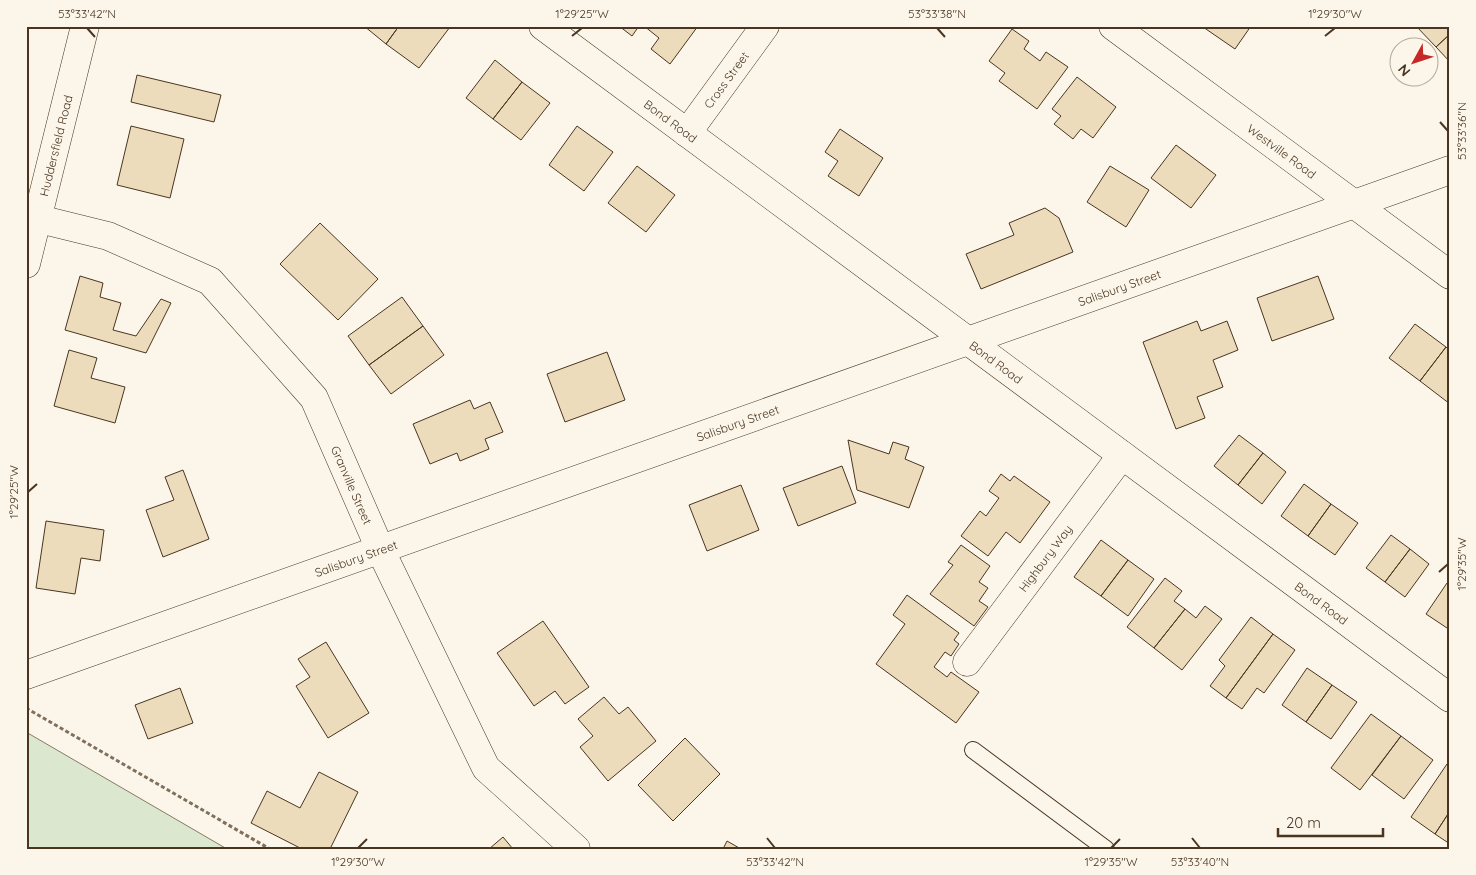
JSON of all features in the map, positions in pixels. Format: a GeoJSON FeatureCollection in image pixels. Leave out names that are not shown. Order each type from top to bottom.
{"type":"FeatureCollection","features":[{"type":"Feature","properties":{"kind":"main road","name":"Huddersfield Road"},"geometry":{"type":"LineString","coordinates":[[26,264],[85,26]]}},
{"type":"Feature","properties":{"kind":"main road","name":"Bond Road"},"geometry":{"type":"LineString","coordinates":[[543,26],[1450,698]]}},
{"type":"Feature","properties":{"kind":"main road","name":"Cross Street"},"geometry":{"type":"LineString","coordinates":[[687,133],[765,26]]}},
{"type":"Feature","properties":{"kind":"main road","name":"Westville Road"},"geometry":{"type":"LineString","coordinates":[[1113,26],[1450,276]]}},
{"type":"Feature","properties":{"kind":"main road","name":"Salisbury Street"},"geometry":{"type":"LineString","coordinates":[[26,675],[1450,170]]}},
{"type":"Feature","properties":{"kind":"main road","name":"Granville Street"},"geometry":{"type":"LineString","coordinates":[[38,219],[108,236],[210,281],[314,398],[380,549],[486,768],[576,849]]}},
{"type":"Feature","properties":{"kind":"main road","name":"Highbury Way"},"geometry":{"type":"LineString","coordinates":[[967,662],[1122,455]]}},
{"type":"Feature","properties":{"kind":"lane"},"geometry":{"type":"LineString","coordinates":[[973,750],[1106,849]]}},
{"type":"Feature","properties":{"kind":"path"},"geometry":{"type":"LineString","coordinates":[[26,708],[270,849]]}},
{"type":"Feature","properties":{"kind":"green space"},"geometry":{"type":"Polygon","coordinates":[[[26,732],[227,849],[26,849],[26,732]]]}},
{"type":"Feature","properties":{"kind":"building"},"geometry":{"type":"Polygon","coordinates":[[[364,26],[399,26],[386,44],[364,26]]]}},
{"type":"Feature","properties":{"kind":"building"},"geometry":{"type":"Polygon","coordinates":[[[399,26],[450,27],[419,68],[386,44],[399,26]]]}},
{"type":"Feature","properties":{"kind":"building"},"geometry":{"type":"Polygon","coordinates":[[[619,26],[639,26],[632,36],[619,26]]]}},
{"type":"Feature","properties":{"kind":"building"},"geometry":{"type":"Polygon","coordinates":[[[644,26],[698,26],[670,64],[651,49],[659,38],[644,26]]]}},
{"type":"Feature","properties":{"kind":"building"},"geometry":{"type":"Polygon","coordinates":[[[1204,26],[1251,26],[1235,49],[1204,26]]]}},
{"type":"Feature","properties":{"kind":"building"},"geometry":{"type":"Polygon","coordinates":[[[1416,26],[1450,26],[1450,34],[1438,45],[1438,38],[1427,38],[1416,26]]]}},
{"type":"Feature","properties":{"kind":"building"},"geometry":{"type":"Polygon","coordinates":[[[1012,29],[1029,41],[1024,49],[1040,61],[1046,52],[1068,67],[1037,109],[999,81],[1005,73],[989,61],[1012,29]]]}},
{"type":"Feature","properties":{"kind":"building"},"geometry":{"type":"Polygon","coordinates":[[[1450,34],[1450,62],[1438,49],[1438,45],[1450,34]]]}},
{"type":"Feature","properties":{"kind":"building"},"geometry":{"type":"Polygon","coordinates":[[[495,60],[522,82],[493,119],[466,98],[495,60]]]}},
{"type":"Feature","properties":{"kind":"building"},"geometry":{"type":"Polygon","coordinates":[[[137,75],[221,95],[214,122],[131,102],[137,75]]]}},
{"type":"Feature","properties":{"kind":"building"},"geometry":{"type":"Polygon","coordinates":[[[1077,77],[1116,107],[1093,138],[1081,129],[1073,139],[1054,124],[1061,116],[1052,109],[1077,77]]]}},
{"type":"Feature","properties":{"kind":"building"},"geometry":{"type":"Polygon","coordinates":[[[522,82],[550,103],[521,140],[493,119],[522,82]]]}},
{"type":"Feature","properties":{"kind":"building"},"geometry":{"type":"Polygon","coordinates":[[[131,126],[184,139],[170,198],[117,185],[131,126]]]}},
{"type":"Feature","properties":{"kind":"building"},"geometry":{"type":"Polygon","coordinates":[[[577,126],[613,152],[584,191],[549,165],[577,126]]]}},
{"type":"Feature","properties":{"kind":"building"},"geometry":{"type":"Polygon","coordinates":[[[840,129],[883,158],[859,196],[828,176],[838,161],[825,152],[840,129]]]}},
{"type":"Feature","properties":{"kind":"building"},"geometry":{"type":"Polygon","coordinates":[[[1176,145],[1216,175],[1191,208],[1151,178],[1176,145]]]}},
{"type":"Feature","properties":{"kind":"building"},"geometry":{"type":"Polygon","coordinates":[[[637,166],[675,195],[646,232],[608,203],[637,166]]]}},
{"type":"Feature","properties":{"kind":"building"},"geometry":{"type":"Polygon","coordinates":[[[1110,166],[1149,190],[1126,227],[1087,202],[1110,166]]]}},
{"type":"Feature","properties":{"kind":"building"},"geometry":{"type":"Polygon","coordinates":[[[1045,208],[1059,218],[1073,252],[981,289],[966,254],[1014,235],[1009,223],[1045,208]]]}},
{"type":"Feature","properties":{"kind":"building"},"geometry":{"type":"Polygon","coordinates":[[[320,223],[378,279],[338,320],[280,264],[320,223]]]}},
{"type":"Feature","properties":{"kind":"building"},"geometry":{"type":"Polygon","coordinates":[[[80,276],[103,283],[100,297],[121,303],[113,330],[136,336],[161,299],[171,303],[146,353],[65,330],[80,276]]]}},
{"type":"Feature","properties":{"kind":"building"},"geometry":{"type":"Polygon","coordinates":[[[1318,276],[1334,319],[1272,341],[1257,298],[1318,276]]]}},
{"type":"Feature","properties":{"kind":"building"},"geometry":{"type":"Polygon","coordinates":[[[402,297],[423,326],[369,365],[348,336],[402,297]]]}},
{"type":"Feature","properties":{"kind":"building"},"geometry":{"type":"Polygon","coordinates":[[[1197,321],[1201,331],[1227,321],[1238,350],[1213,360],[1223,387],[1197,397],[1205,418],[1176,429],[1143,342],[1197,321]]]}},
{"type":"Feature","properties":{"kind":"building"},"geometry":{"type":"Polygon","coordinates":[[[1415,324],[1446,347],[1420,381],[1389,358],[1415,324]]]}},
{"type":"Feature","properties":{"kind":"building"},"geometry":{"type":"Polygon","coordinates":[[[423,326],[444,355],[391,394],[369,365],[423,326]]]}},
{"type":"Feature","properties":{"kind":"building"},"geometry":{"type":"Polygon","coordinates":[[[1446,347],[1450,351],[1450,404],[1420,381],[1446,347]]]}},
{"type":"Feature","properties":{"kind":"building"},"geometry":{"type":"Polygon","coordinates":[[[69,350],[97,358],[91,378],[125,387],[115,423],[54,406],[69,350]]]}},
{"type":"Feature","properties":{"kind":"building"},"geometry":{"type":"Polygon","coordinates":[[[607,352],[625,400],[565,422],[547,374],[607,352]]]}},
{"type":"Feature","properties":{"kind":"building"},"geometry":{"type":"Polygon","coordinates":[[[470,400],[474,409],[490,402],[503,432],[485,439],[489,449],[460,461],[457,453],[430,464],[413,424],[470,400]]]}},
{"type":"Feature","properties":{"kind":"building"},"geometry":{"type":"Polygon","coordinates":[[[1239,435],[1263,453],[1238,485],[1214,466],[1239,435]]]}},
{"type":"Feature","properties":{"kind":"building"},"geometry":{"type":"Polygon","coordinates":[[[848,440],[889,454],[893,442],[909,447],[905,459],[924,467],[909,508],[857,490],[848,440]]]}},
{"type":"Feature","properties":{"kind":"building"},"geometry":{"type":"Polygon","coordinates":[[[1263,453],[1286,472],[1262,504],[1238,485],[1263,453]]]}},
{"type":"Feature","properties":{"kind":"building"},"geometry":{"type":"Polygon","coordinates":[[[842,466],[856,503],[798,526],[783,488],[842,466]]]}},
{"type":"Feature","properties":{"kind":"building"},"geometry":{"type":"Polygon","coordinates":[[[183,470],[209,539],[163,557],[146,510],[174,500],[165,477],[183,470]]]}},
{"type":"Feature","properties":{"kind":"building"},"geometry":{"type":"Polygon","coordinates":[[[1001,474],[1010,481],[1014,476],[1050,502],[1020,543],[1006,532],[988,556],[961,536],[980,511],[986,516],[999,498],[989,491],[1001,474]]]}},
{"type":"Feature","properties":{"kind":"building"},"geometry":{"type":"Polygon","coordinates":[[[1304,484],[1331,504],[1308,536],[1281,516],[1304,484]]]}},
{"type":"Feature","properties":{"kind":"building"},"geometry":{"type":"Polygon","coordinates":[[[741,485],[759,530],[707,551],[689,505],[741,485]]]}},
{"type":"Feature","properties":{"kind":"building"},"geometry":{"type":"Polygon","coordinates":[[[1331,504],[1358,523],[1335,555],[1308,536],[1331,504]]]}},
{"type":"Feature","properties":{"kind":"building"},"geometry":{"type":"Polygon","coordinates":[[[46,521],[104,530],[100,561],[81,558],[75,594],[36,588],[46,521]]]}},
{"type":"Feature","properties":{"kind":"building"},"geometry":{"type":"Polygon","coordinates":[[[1391,535],[1410,549],[1385,582],[1366,568],[1391,535]]]}},
{"type":"Feature","properties":{"kind":"building"},"geometry":{"type":"Polygon","coordinates":[[[1101,540],[1128,560],[1101,596],[1074,577],[1101,540]]]}},
{"type":"Feature","properties":{"kind":"building"},"geometry":{"type":"Polygon","coordinates":[[[961,545],[990,566],[979,582],[988,588],[979,601],[988,607],[974,626],[930,594],[953,565],[948,562],[961,545]]]}},
{"type":"Feature","properties":{"kind":"building"},"geometry":{"type":"Polygon","coordinates":[[[1410,549],[1429,564],[1405,597],[1385,582],[1410,549]]]}},
{"type":"Feature","properties":{"kind":"building"},"geometry":{"type":"Polygon","coordinates":[[[1128,560],[1154,579],[1128,616],[1101,596],[1128,560]]]}},
{"type":"Feature","properties":{"kind":"building"},"geometry":{"type":"Polygon","coordinates":[[[1165,578],[1182,591],[1174,601],[1185,609],[1154,648],[1127,627],[1165,578]]]}},
{"type":"Feature","properties":{"kind":"building"},"geometry":{"type":"Polygon","coordinates":[[[1447,583],[1450,585],[1450,630],[1426,614],[1447,583]]]}},
{"type":"Feature","properties":{"kind":"building"},"geometry":{"type":"Polygon","coordinates":[[[907,595],[959,633],[954,640],[959,644],[951,656],[945,652],[934,667],[947,677],[951,672],[979,692],[956,723],[876,664],[905,624],[893,615],[907,595]]]}},
{"type":"Feature","properties":{"kind":"building"},"geometry":{"type":"Polygon","coordinates":[[[1205,606],[1222,619],[1182,670],[1154,648],[1185,609],[1196,618],[1205,606]]]}},
{"type":"Feature","properties":{"kind":"building"},"geometry":{"type":"Polygon","coordinates":[[[1251,617],[1273,634],[1226,698],[1210,686],[1225,666],[1219,660],[1251,617]]]}},
{"type":"Feature","properties":{"kind":"building"},"geometry":{"type":"Polygon","coordinates":[[[543,621],[589,687],[565,704],[555,691],[534,706],[497,653],[543,621]]]}},
{"type":"Feature","properties":{"kind":"building"},"geometry":{"type":"Polygon","coordinates":[[[1273,634],[1295,650],[1264,693],[1257,688],[1242,709],[1226,698],[1273,634]]]}},
{"type":"Feature","properties":{"kind":"building"},"geometry":{"type":"Polygon","coordinates":[[[326,642],[369,713],[328,738],[296,686],[310,677],[298,659],[326,642]]]}},
{"type":"Feature","properties":{"kind":"building"},"geometry":{"type":"Polygon","coordinates":[[[1307,668],[1332,685],[1306,722],[1282,705],[1307,668]]]}},
{"type":"Feature","properties":{"kind":"building"},"geometry":{"type":"Polygon","coordinates":[[[1332,685],[1357,702],[1331,739],[1306,722],[1332,685]]]}},
{"type":"Feature","properties":{"kind":"building"},"geometry":{"type":"Polygon","coordinates":[[[180,688],[193,723],[148,739],[135,705],[180,688]]]}},
{"type":"Feature","properties":{"kind":"building"},"geometry":{"type":"Polygon","coordinates":[[[604,697],[619,714],[628,707],[656,741],[608,781],[580,747],[593,736],[578,719],[604,697]]]}},
{"type":"Feature","properties":{"kind":"building"},"geometry":{"type":"Polygon","coordinates":[[[1371,714],[1401,736],[1360,790],[1331,768],[1371,714]]]}},
{"type":"Feature","properties":{"kind":"building"},"geometry":{"type":"Polygon","coordinates":[[[1401,736],[1433,760],[1404,799],[1372,775],[1401,736]]]}},
{"type":"Feature","properties":{"kind":"building"},"geometry":{"type":"Polygon","coordinates":[[[685,738],[720,774],[673,821],[638,785],[685,738]]]}},
{"type":"Feature","properties":{"kind":"building"},"geometry":{"type":"Polygon","coordinates":[[[1447,764],[1450,766],[1450,811],[1435,834],[1411,817],[1447,764]]]}},
{"type":"Feature","properties":{"kind":"building"},"geometry":{"type":"Polygon","coordinates":[[[319,772],[358,792],[330,849],[302,849],[251,823],[267,791],[300,808],[319,772]]]}},
{"type":"Feature","properties":{"kind":"building"},"geometry":{"type":"Polygon","coordinates":[[[1450,811],[1450,844],[1435,834],[1450,811]]]}},
{"type":"Feature","properties":{"kind":"building"},"geometry":{"type":"Polygon","coordinates":[[[503,837],[513,849],[489,849],[503,837]]]}},
{"type":"Feature","properties":{"kind":"building"},"geometry":{"type":"Polygon","coordinates":[[[727,841],[741,849],[723,849],[727,841]]]}}]}
